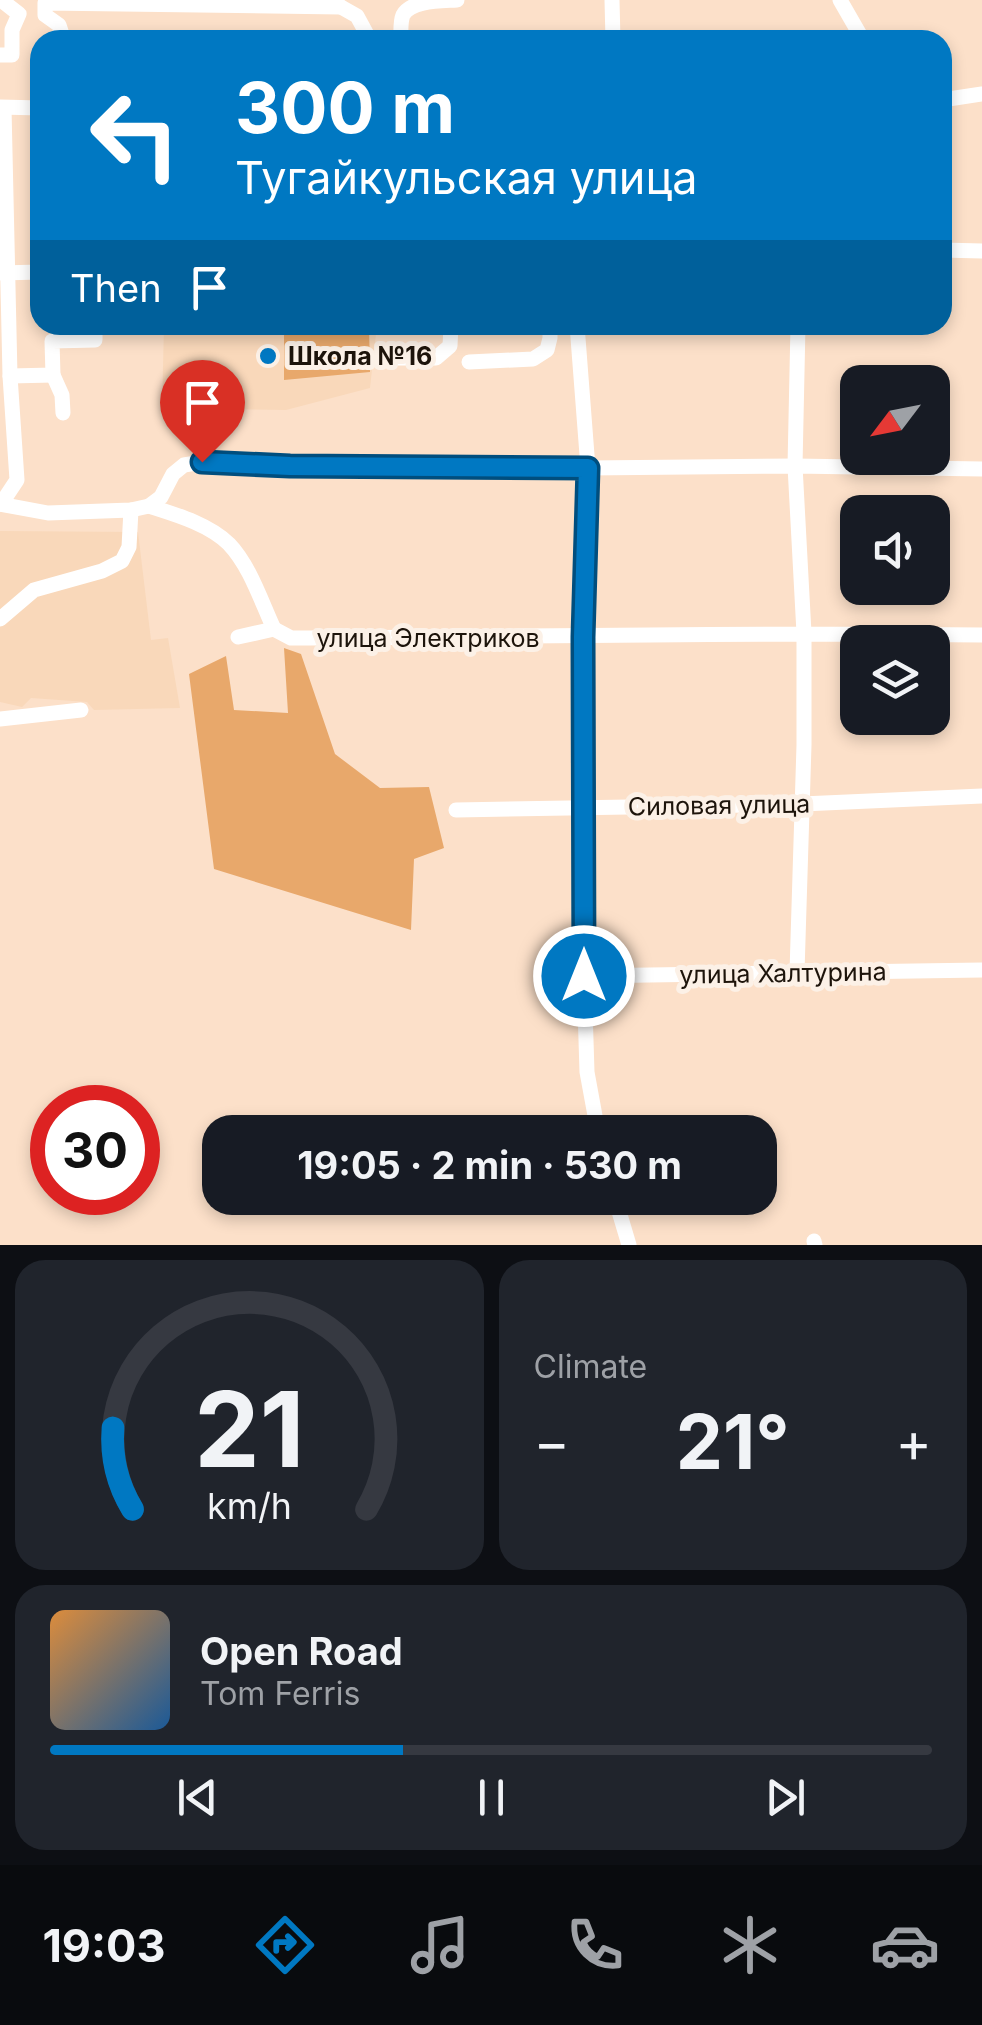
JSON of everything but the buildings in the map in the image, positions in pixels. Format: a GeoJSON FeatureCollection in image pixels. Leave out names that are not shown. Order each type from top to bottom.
{"type":"FeatureCollection","features":[{"type":"Feature","properties":{"kind":"street"},"geometry":{"type":"LineString","coordinates":[[5,0],[20,14]]}},
{"type":"Feature","properties":{"kind":"street"},"geometry":{"type":"LineString","coordinates":[[401,30],[402,16],[410,8],[457,0]]}},
{"type":"Feature","properties":{"kind":"street"},"geometry":{"type":"LineString","coordinates":[[612,0],[613,30]]}},
{"type":"Feature","properties":{"kind":"street"},"geometry":{"type":"LineString","coordinates":[[840,0],[857,30]]}},
{"type":"Feature","properties":{"kind":"street"},"geometry":{"type":"LineString","coordinates":[[0,55],[12,55],[12,30],[20,14],[45,6],[341,3],[357,16],[365,30]]}},
{"type":"Feature","properties":{"kind":"street"},"geometry":{"type":"LineString","coordinates":[[45,6],[60,30]]}},
{"type":"Feature","properties":{"kind":"street"},"geometry":{"type":"LineString","coordinates":[[952,98],[982,94]]}},
{"type":"Feature","properties":{"kind":"street"},"geometry":{"type":"LineString","coordinates":[[30,108],[2,108],[4,272],[17,480],[1,504],[48,513],[131,510],[149,506],[161,497],[173,474],[184,466],[202,462],[290,466],[982,469]]}},
{"type":"Feature","properties":{"kind":"street"},"geometry":{"type":"LineString","coordinates":[[952,250],[982,252]]}},
{"type":"Feature","properties":{"kind":"street"},"geometry":{"type":"LineString","coordinates":[[4,272],[30,272]]}},
{"type":"Feature","properties":{"kind":"street"},"geometry":{"type":"LineString","coordinates":[[64,413],[62,395],[53,375],[52,341],[95,340],[95,335]]}},
{"type":"Feature","properties":{"kind":"street"},"geometry":{"type":"LineString","coordinates":[[392,358],[436,358],[450,346],[451,335]]}},
{"type":"Feature","properties":{"kind":"street"},"geometry":{"type":"LineString","coordinates":[[468,362],[533,360],[546,350],[548,335]]}},
{"type":"Feature","properties":{"kind":"street"},"geometry":{"type":"LineString","coordinates":[[579,335],[588,468],[583,637],[584,976],[586,1072],[595,1115]]}},
{"type":"Feature","properties":{"kind":"street"},"geometry":{"type":"LineString","coordinates":[[797,972],[804,632],[795,466],[798,335]]}},
{"type":"Feature","properties":{"kind":"street"},"geometry":{"type":"LineString","coordinates":[[10,376],[53,375]]}},
{"type":"Feature","properties":{"kind":"street"},"geometry":{"type":"LineString","coordinates":[[149,506],[228,542],[248,571],[274,628]]}},
{"type":"Feature","properties":{"kind":"street"},"geometry":{"type":"LineString","coordinates":[[0,619],[34,590],[102,571],[122,561],[129,547],[131,510]]}},
{"type":"Feature","properties":{"kind":"street","name":"улица Электриков"},"geometry":{"type":"LineString","coordinates":[[238,637],[274,628],[291,638],[804,632],[982,635]]}},
{"type":"Feature","properties":{"kind":"street"},"geometry":{"type":"LineString","coordinates":[[0,719],[81,710]]}},
{"type":"Feature","properties":{"kind":"street","name":"Силовая улица"},"geometry":{"type":"LineString","coordinates":[[456,810],[802,804],[982,796]]}},
{"type":"Feature","properties":{"kind":"street","name":"улица Халтурина"},"geometry":{"type":"LineString","coordinates":[[584,976],[982,970]]}},
{"type":"Feature","properties":{"kind":"street"},"geometry":{"type":"LineString","coordinates":[[620,1215],[628,1245]]}},
{"type":"Feature","properties":{"kind":"shaded area","name":"Школа №16"},"geometry":{"type":"Polygon","coordinates":[[[164,335],[376,335],[370,388],[286,410],[162,408],[164,335]]]}},
{"type":"Feature","properties":{"kind":"shaded area"},"geometry":{"type":"Polygon","coordinates":[[[284,335],[369,335],[370,372],[284,380],[284,335]]]}},
{"type":"Feature","properties":{"kind":"shaded area"},"geometry":{"type":"Polygon","coordinates":[[[0,531],[138,532],[151,640],[168,638],[180,708],[94,710],[87,702],[31,698],[22,707],[0,702],[0,531]]]}},
{"type":"Feature","properties":{"kind":"shaded area"},"geometry":{"type":"Polygon","coordinates":[[[284,648],[301,654],[335,754],[380,788],[429,787],[444,848],[414,859],[411,930],[214,869],[189,674],[226,656],[234,710],[288,713],[284,648]]]}},
{"type":"Feature","properties":{"kind":"place","name":"Школа №16"},"geometry":{"type":"Point","coordinates":[268,356]}},
{"type":"Feature","properties":{"kind":"route"},"geometry":{"type":"LineString","coordinates":[[202,462],[588,468],[583,637],[584,976]]}}]}
